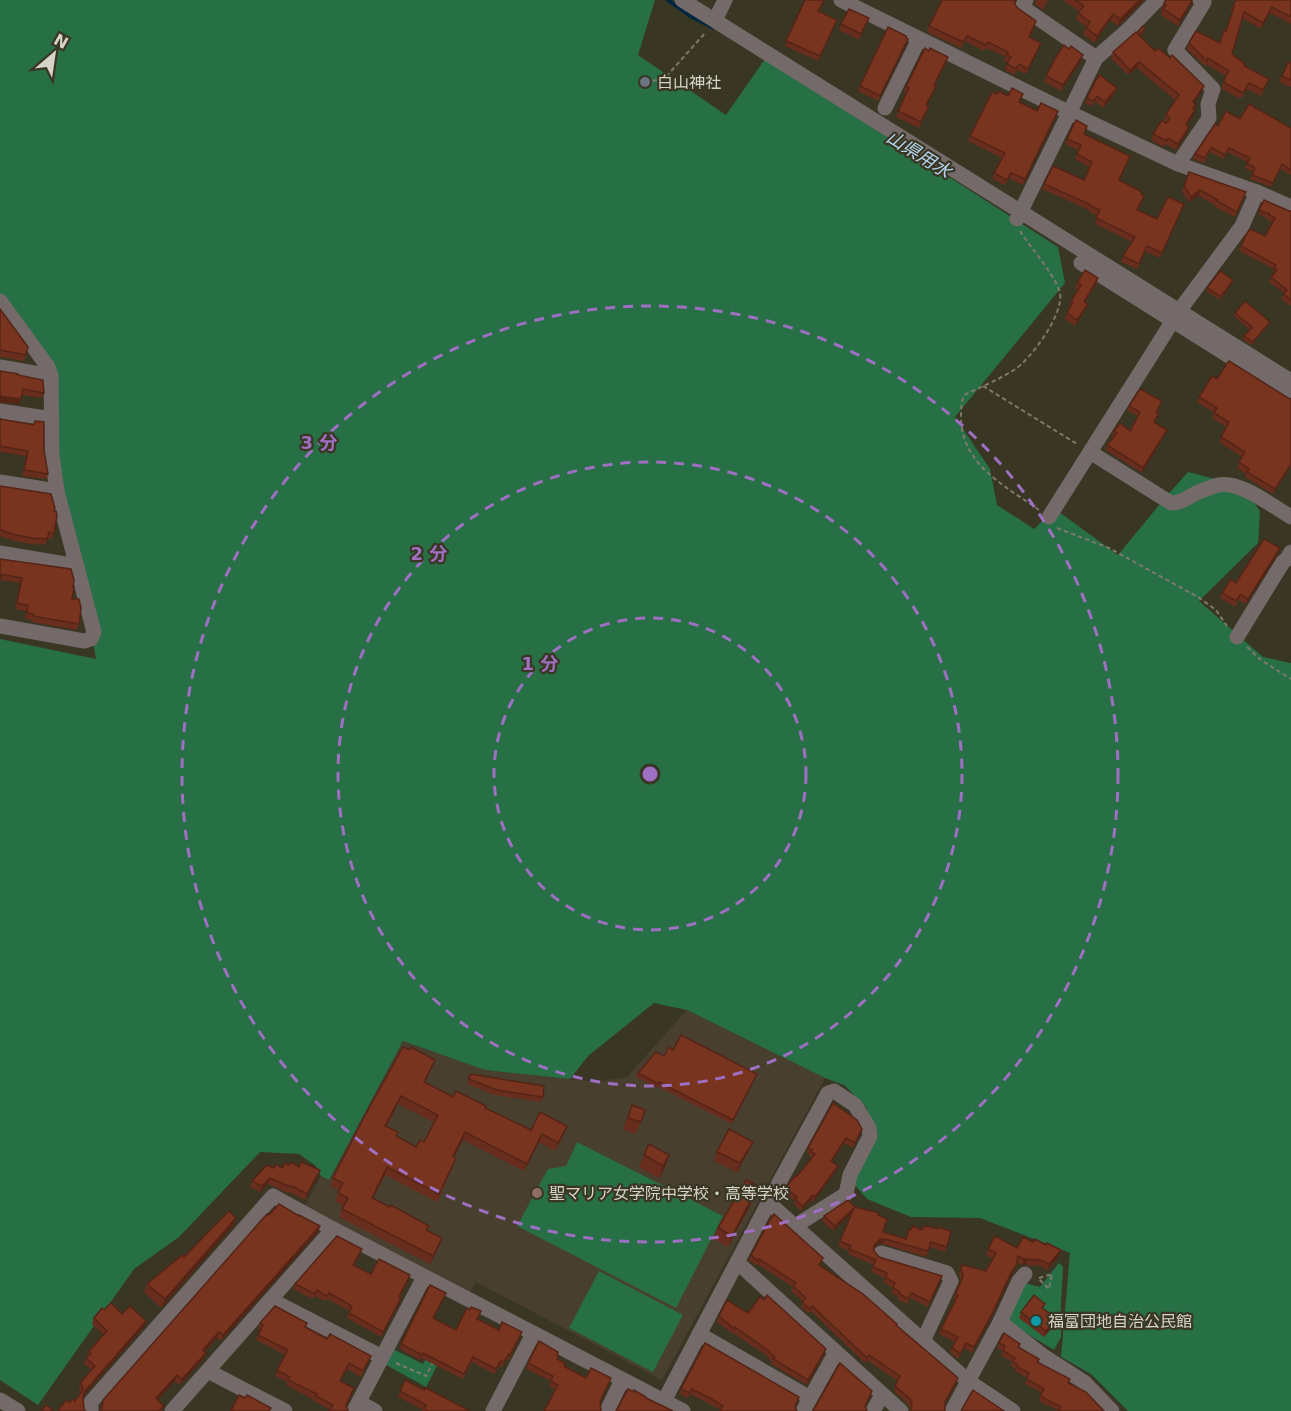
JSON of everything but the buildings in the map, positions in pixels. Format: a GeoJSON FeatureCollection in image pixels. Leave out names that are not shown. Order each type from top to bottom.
{"type":"FeatureCollection","features":[{"type":"Feature","properties":{"kind":"street"},"geometry":{"type":"LineString","coordinates":[[682,0],[712,25],[934,159],[1175,316],[1291,395]]}},
{"type":"Feature","properties":{"kind":"street"},"geometry":{"type":"LineString","coordinates":[[712,25],[725,0]]}},
{"type":"Feature","properties":{"kind":"street"},"geometry":{"type":"LineString","coordinates":[[841,0],[1178,164],[1257,192],[1291,207]]}},
{"type":"Feature","properties":{"kind":"street"},"geometry":{"type":"LineString","coordinates":[[1026,0],[1022,7],[1096,58]]}},
{"type":"Feature","properties":{"kind":"street"},"geometry":{"type":"LineString","coordinates":[[1019,215],[1096,58],[1128,30],[1156,0]]}},
{"type":"Feature","properties":{"kind":"street"},"geometry":{"type":"LineString","coordinates":[[1178,164],[1209,118],[1208,104],[1214,89],[1175,50],[1204,2],[1200,0]]}},
{"type":"Feature","properties":{"kind":"street"},"geometry":{"type":"LineString","coordinates":[[885,108],[919,39]]}},
{"type":"Feature","properties":{"kind":"street"},"geometry":{"type":"LineString","coordinates":[[1050,517],[1175,316],[1242,226],[1257,192]]}},
{"type":"Feature","properties":{"kind":"street"},"geometry":{"type":"LineString","coordinates":[[1081,263],[1291,381]]}},
{"type":"Feature","properties":{"kind":"street"},"geometry":{"type":"LineString","coordinates":[[0,301],[48,367],[51,376],[52,455],[57,491],[94,632],[91,639],[84,640],[0,626]]}},
{"type":"Feature","properties":{"kind":"street"},"geometry":{"type":"LineString","coordinates":[[0,367],[51,376]]}},
{"type":"Feature","properties":{"kind":"street"},"geometry":{"type":"LineString","coordinates":[[0,411],[52,419]]}},
{"type":"Feature","properties":{"kind":"street"},"geometry":{"type":"LineString","coordinates":[[1090,452],[1171,503],[1179,503],[1219,484],[1232,485],[1250,492],[1291,517]]}},
{"type":"Feature","properties":{"kind":"street"},"geometry":{"type":"LineString","coordinates":[[0,482],[57,491]]}},
{"type":"Feature","properties":{"kind":"street"},"geometry":{"type":"LineString","coordinates":[[1237,637],[1291,552]]}},
{"type":"Feature","properties":{"kind":"street"},"geometry":{"type":"LineString","coordinates":[[0,553],[77,566]]}},
{"type":"Feature","properties":{"kind":"street"},"geometry":{"type":"LineString","coordinates":[[659,1404],[828,1093],[834,1092],[855,1105],[869,1128],[870,1136],[849,1174],[846,1194],[795,1226]]}},
{"type":"Feature","properties":{"kind":"street"},"geometry":{"type":"LineString","coordinates":[[91,1411],[91,1402],[273,1196],[622,1380],[659,1404],[683,1411]]}},
{"type":"Feature","properties":{"kind":"street"},"geometry":{"type":"LineString","coordinates":[[769,1203],[968,1381],[1013,1411]]}},
{"type":"Feature","properties":{"kind":"street"},"geometry":{"type":"LineString","coordinates":[[172,1411],[333,1229]]}},
{"type":"Feature","properties":{"kind":"street"},"geometry":{"type":"LineString","coordinates":[[881,1253],[947,1273],[951,1281],[923,1341]]}},
{"type":"Feature","properties":{"kind":"street"},"geometry":{"type":"LineString","coordinates":[[737,1263],[901,1411]]}},
{"type":"Feature","properties":{"kind":"street"},"geometry":{"type":"LineString","coordinates":[[952,1411],[1000,1322],[1019,1281],[1031,1276]]}},
{"type":"Feature","properties":{"kind":"street"},"geometry":{"type":"LineString","coordinates":[[375,1411],[357,1407],[424,1277]]}},
{"type":"Feature","properties":{"kind":"street"},"geometry":{"type":"LineString","coordinates":[[270,1300],[382,1357]]}},
{"type":"Feature","properties":{"kind":"street"},"geometry":{"type":"LineString","coordinates":[[1000,1322],[1042,1355],[1084,1382],[1112,1411]]}},
{"type":"Feature","properties":{"kind":"street"},"geometry":{"type":"LineString","coordinates":[[493,1411],[533,1334]]}},
{"type":"Feature","properties":{"kind":"street"},"geometry":{"type":"LineString","coordinates":[[699,1334],[807,1405],[836,1352]]}},
{"type":"Feature","properties":{"kind":"street"},"geometry":{"type":"LineString","coordinates":[[208,1371],[285,1411]]}},
{"type":"Feature","properties":{"kind":"street"},"geometry":{"type":"LineString","coordinates":[[607,1411],[622,1380]]}},
{"type":"Feature","properties":{"kind":"street"},"geometry":{"type":"LineString","coordinates":[[873,1411],[882,1395]]}},
{"type":"Feature","properties":{"kind":"street"},"geometry":{"type":"LineString","coordinates":[[0,1400],[18,1411]]}},
{"type":"Feature","properties":{"kind":"path"},"geometry":{"type":"LineString","coordinates":[[645,82],[664,79],[712,25]]}},
{"type":"Feature","properties":{"kind":"path"},"geometry":{"type":"LineString","coordinates":[[1019,215],[1017,224],[1021,232],[1054,280],[1060,294],[1059,311],[1045,335],[1016,369],[964,395],[961,403],[962,426],[967,447],[976,461],[991,475],[1050,517],[1057,528],[1109,548],[1198,597],[1216,610],[1227,626],[1261,660],[1291,679]]}},
{"type":"Feature","properties":{"kind":"path"},"geometry":{"type":"LineString","coordinates":[[982,386],[1090,452]]}},
{"type":"Feature","properties":{"kind":"path"},"geometry":{"type":"LineString","coordinates":[[1052,1274],[1049,1289],[1044,1284],[1031,1276],[1052,1274]]}},
{"type":"Feature","properties":{"kind":"path"},"geometry":{"type":"LineString","coordinates":[[382,1357],[426,1376],[435,1359]]}},
{"type":"Feature","properties":{"kind":"shaded area","name":"聖マリア女学院中学校・高等学校"},"geometry":{"type":"Polygon","coordinates":[[[687,1010],[825,1078],[662,1380],[476,1282],[469,1294],[305,1206],[321,1176],[329,1180],[403,1041],[485,1070],[596,1082],[627,1077],[687,1010]]]}},
{"type":"Feature","properties":{"kind":"green space"},"geometry":{"type":"Polygon","coordinates":[[[0,0],[655,0],[638,55],[726,115],[765,59],[1058,247],[1065,283],[955,417],[990,469],[997,505],[1034,529],[1055,509],[1118,555],[1188,472],[1242,486],[1260,511],[1258,543],[1199,601],[1263,657],[1291,663],[1291,1411],[1128,1411],[1091,1374],[1061,1357],[1070,1253],[980,1218],[911,1217],[867,1199],[853,1183],[876,1134],[866,1107],[844,1085],[825,1078],[687,1010],[654,1003],[588,1056],[570,1079],[485,1070],[403,1041],[329,1180],[321,1176],[316,1166],[299,1154],[260,1152],[179,1237],[134,1269],[38,1405],[0,1380],[0,639],[96,659],[80,567],[54,485],[41,358],[0,298],[0,0]]]}},
{"type":"Feature","properties":{"kind":"green space"},"geometry":{"type":"Polygon","coordinates":[[[577,1142],[723,1216],[676,1308],[517,1226],[548,1169],[566,1166],[577,1142]]]}},
{"type":"Feature","properties":{"kind":"green space"},"geometry":{"type":"Polygon","coordinates":[[[1059,1263],[1063,1267],[1061,1337],[1054,1350],[1006,1321],[1025,1283],[1040,1287],[1059,1263]]]}},
{"type":"Feature","properties":{"kind":"green space"},"geometry":{"type":"Polygon","coordinates":[[[599,1271],[683,1315],[653,1372],[569,1328],[599,1271]]]}},
{"type":"Feature","properties":{"kind":"green space"},"geometry":{"type":"Polygon","coordinates":[[[440,1332],[452,1337],[426,1387],[381,1362],[389,1347],[423,1364],[440,1332]]]}},
{"type":"Feature","properties":{"kind":"waterway","name":"山県用水"},"geometry":{"type":"LineString","coordinates":[[668,0],[692,17],[712,27]]}},
{"type":"Feature","properties":{"kind":"place","name":"白山神社"},"geometry":{"type":"Point","coordinates":[645,82]}},
{"type":"Feature","properties":{"kind":"place","name":"聖マリア女学院中学校・高等学校"},"geometry":{"type":"Point","coordinates":[537,1193]}},
{"type":"Feature","properties":{"kind":"place","name":"福富団地自治公民館"},"geometry":{"type":"Point","coordinates":[1036,1321]}}]}
